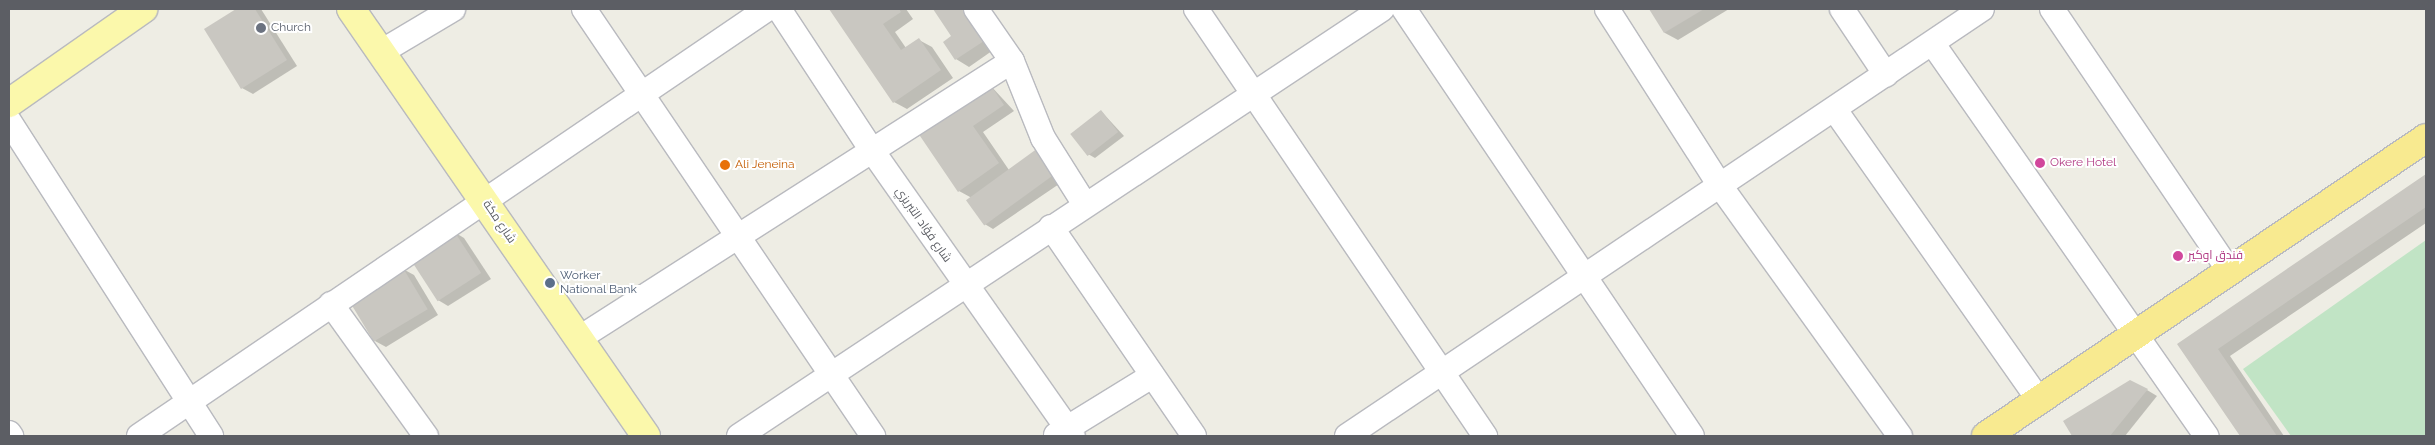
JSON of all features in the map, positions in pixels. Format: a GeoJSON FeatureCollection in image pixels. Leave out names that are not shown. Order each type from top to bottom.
{"type":"FeatureCollection","features":[{"type":"Feature","properties":{"kind":"highway"},"geometry":{"type":"LineString","coordinates":[[1986,436],[2228,269],[2426,138]]}},
{"type":"Feature","properties":{"kind":"main road","name":"شارع مكة"},"geometry":{"type":"LineString","coordinates":[[351,9],[485,200],[578,339],[646,436]]}},
{"type":"Feature","properties":{"kind":"main road"},"geometry":{"type":"LineString","coordinates":[[9,103],[132,12]]}},
{"type":"Feature","properties":{"kind":"street"},"geometry":{"type":"LineString","coordinates":[[381,52],[453,9]]}},
{"type":"Feature","properties":{"kind":"street"},"geometry":{"type":"LineString","coordinates":[[584,9],[640,96],[873,436]]}},
{"type":"Feature","properties":{"kind":"street"},"geometry":{"type":"LineString","coordinates":[[139,436],[767,9]]}},
{"type":"Feature","properties":{"kind":"street","name":"شارع فؤاد التبريزي"},"geometry":{"type":"LineString","coordinates":[[779,9],[871,149],[1065,433]]}},
{"type":"Feature","properties":{"kind":"street"},"geometry":{"type":"LineString","coordinates":[[976,9],[1012,61],[1043,138],[1084,203]]}},
{"type":"Feature","properties":{"kind":"street"},"geometry":{"type":"LineString","coordinates":[[1196,9],[1485,436]]}},
{"type":"Feature","properties":{"kind":"street"},"geometry":{"type":"LineString","coordinates":[[739,436],[966,286],[1084,203],[1382,9]]}},
{"type":"Feature","properties":{"kind":"street"},"geometry":{"type":"LineString","coordinates":[[1404,9],[1692,436]]}},
{"type":"Feature","properties":{"kind":"street"},"geometry":{"type":"LineString","coordinates":[[1607,9],[1721,186],[1900,436]]}},
{"type":"Feature","properties":{"kind":"street"},"geometry":{"type":"LineString","coordinates":[[1842,9],[1886,75]]}},
{"type":"Feature","properties":{"kind":"street"},"geometry":{"type":"LineString","coordinates":[[1347,436],[1835,110],[1982,9]]}},
{"type":"Feature","properties":{"kind":"street"},"geometry":{"type":"LineString","coordinates":[[2052,9],[2228,269]]}},
{"type":"Feature","properties":{"kind":"street"},"geometry":{"type":"LineString","coordinates":[[1933,44],[2206,436]]}},
{"type":"Feature","properties":{"kind":"street"},"geometry":{"type":"LineString","coordinates":[[578,339],[871,149],[1012,61]]}},
{"type":"Feature","properties":{"kind":"street"},"geometry":{"type":"LineString","coordinates":[[1835,110],[2039,400]]}},
{"type":"Feature","properties":{"kind":"street"},"geometry":{"type":"LineString","coordinates":[[9,121],[187,402],[212,436]]}},
{"type":"Feature","properties":{"kind":"street"},"geometry":{"type":"LineString","coordinates":[[1051,227],[1194,436]]}},
{"type":"Feature","properties":{"kind":"street"},"geometry":{"type":"LineString","coordinates":[[331,304],[426,436]]}},
{"type":"Feature","properties":{"kind":"street"},"geometry":{"type":"LineString","coordinates":[[1065,433],[1152,376]]}},
{"type":"Feature","properties":{"kind":"green space"},"geometry":{"type":"Polygon","coordinates":[[[2426,240],[2426,436],[2291,436],[2243,369],[2426,240]]]}},
{"type":"Feature","properties":{"kind":"building"},"geometry":{"type":"Polygon","coordinates":[[[236,9],[255,9],[287,60],[241,89],[204,29],[236,9]]]}},
{"type":"Feature","properties":{"kind":"building"},"geometry":{"type":"Polygon","coordinates":[[[829,9],[899,9],[901,12],[883,24],[901,50],[919,38],[941,70],[893,103],[829,9]]]}},
{"type":"Feature","properties":{"kind":"building"},"geometry":{"type":"Polygon","coordinates":[[[933,9],[966,9],[987,39],[955,60],[943,42],[951,36],[933,9]]]}},
{"type":"Feature","properties":{"kind":"building"},"geometry":{"type":"Polygon","coordinates":[[[1649,9],[1704,9],[1664,33],[1649,9]]]}},
{"type":"Feature","properties":{"kind":"building"},"geometry":{"type":"Polygon","coordinates":[[[990,84],[1004,105],[973,126],[999,163],[958,192],[918,133],[990,84]]]}},
{"type":"Feature","properties":{"kind":"building"},"geometry":{"type":"Polygon","coordinates":[[[1101,110],[1118,132],[1088,156],[1070,134],[1101,110]]]}},
{"type":"Feature","properties":{"kind":"building"},"geometry":{"type":"Polygon","coordinates":[[[1038,148],[1056,173],[984,225],[966,200],[1038,148]]]}},
{"type":"Feature","properties":{"kind":"building"},"geometry":{"type":"Polygon","coordinates":[[[2426,174],[2426,207],[2218,349],[2277,436],[2240,436],[2177,344],[2426,174]]]}},
{"type":"Feature","properties":{"kind":"building"},"geometry":{"type":"Polygon","coordinates":[[[454,231],[481,273],[438,301],[410,259],[454,231]]]}},
{"type":"Feature","properties":{"kind":"building"},"geometry":{"type":"Polygon","coordinates":[[[403,268],[428,309],[374,342],[349,300],[403,268]]]}},
{"type":"Feature","properties":{"kind":"building"},"geometry":{"type":"Polygon","coordinates":[[[2130,380],[2148,389],[2110,436],[2072,436],[2063,421],[2130,380]]]}},
{"type":"Feature","properties":{"kind":"place","name":"Church"},"geometry":{"type":"Point","coordinates":[261,28]}},
{"type":"Feature","properties":{"kind":"place","name":"Okere Hotel"},"geometry":{"type":"Point","coordinates":[2040,163]}},
{"type":"Feature","properties":{"kind":"place","name":"Ali Jeneina"},"geometry":{"type":"Point","coordinates":[725,165]}},
{"type":"Feature","properties":{"kind":"place","name":"فندق اوكير"},"geometry":{"type":"Point","coordinates":[2178,256]}},
{"type":"Feature","properties":{"kind":"place","name":"Worker National Bank"},"geometry":{"type":"Point","coordinates":[550,283]}}]}
